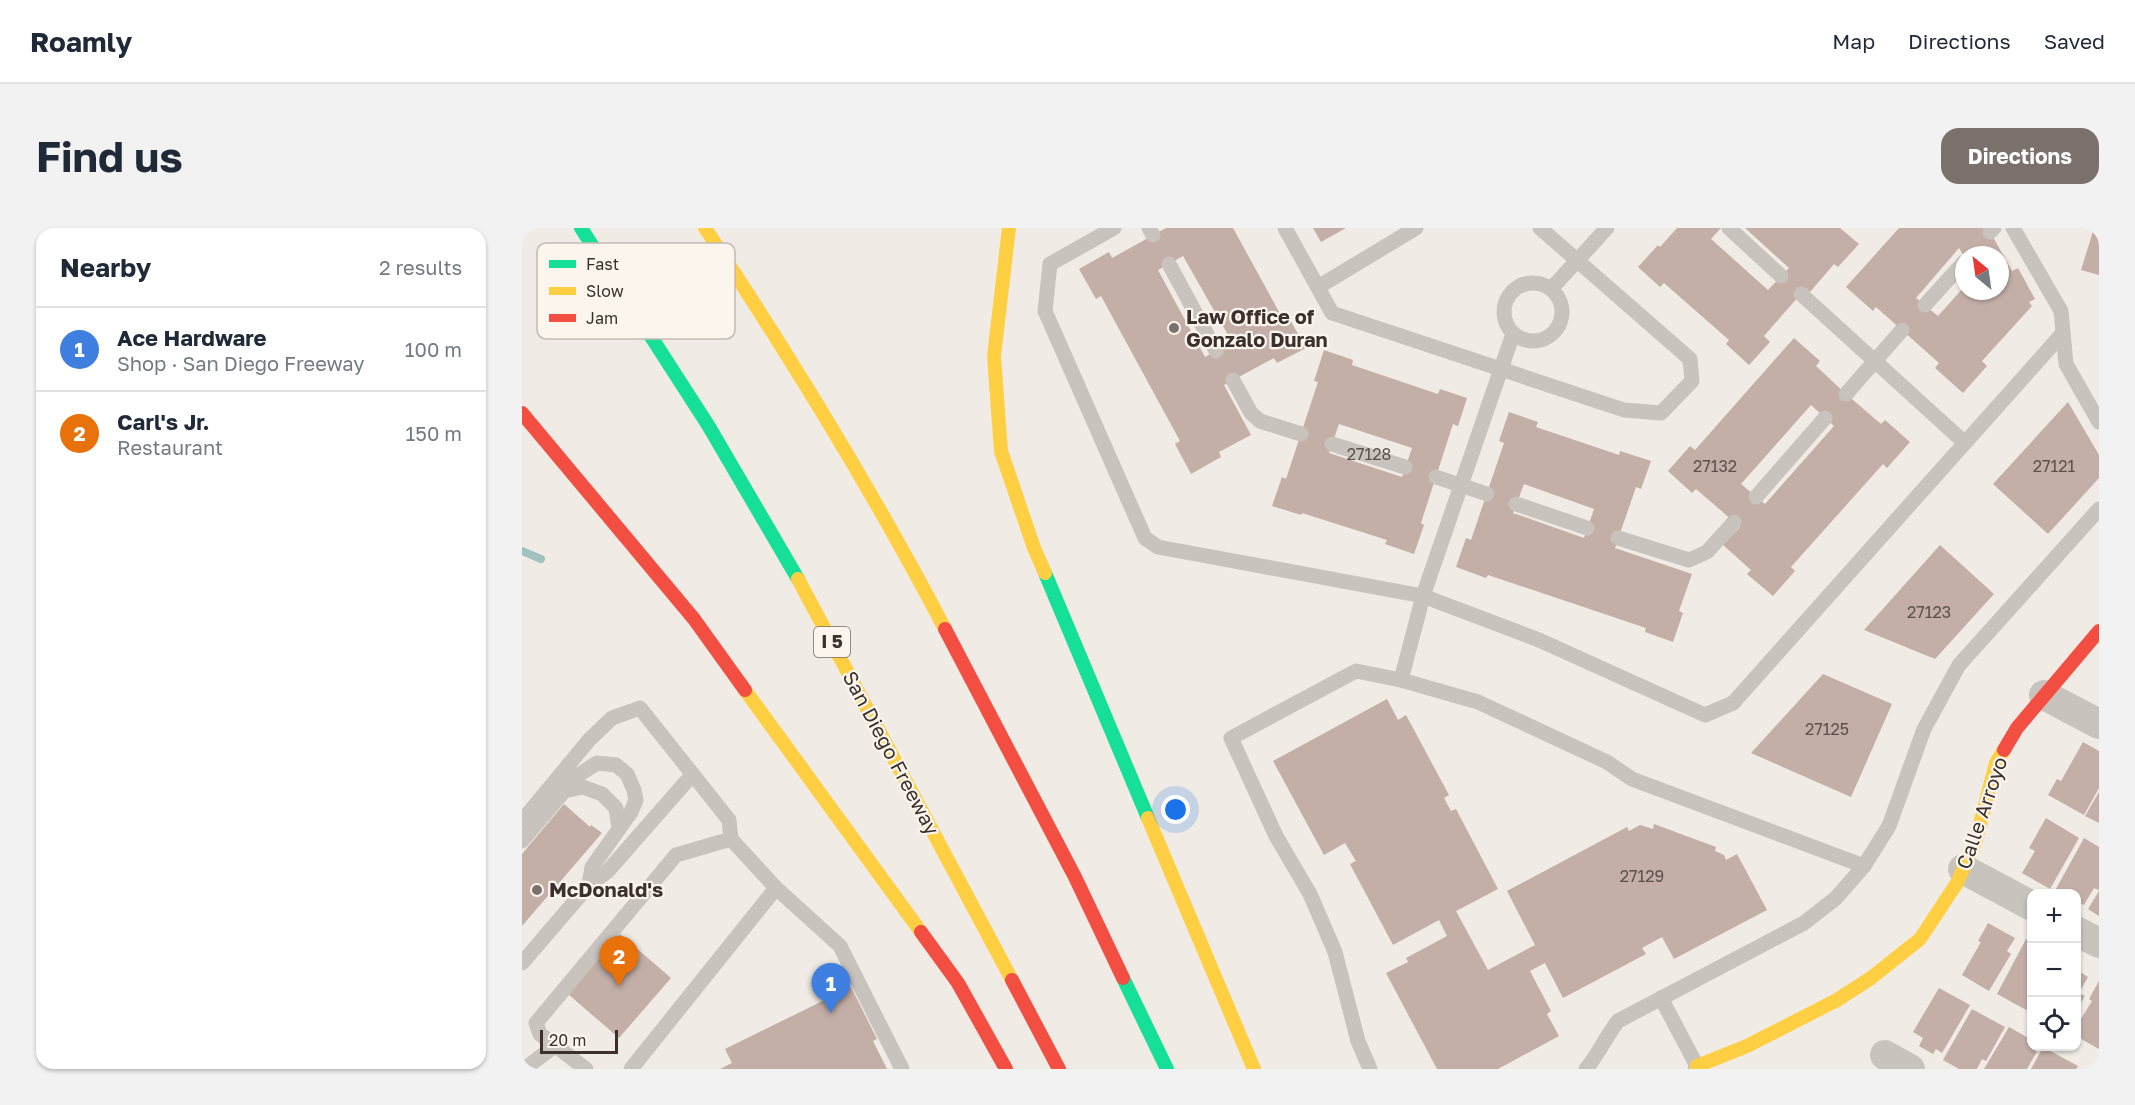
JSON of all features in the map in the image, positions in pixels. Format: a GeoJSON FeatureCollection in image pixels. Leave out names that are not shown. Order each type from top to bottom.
{"type":"FeatureCollection","features":[{"type":"Feature","properties":{"kind":"main road","name":"San Diego Freeway"},"geometry":{"type":"LineString","coordinates":[[581,228],[591,243]]}},
{"type":"Feature","properties":{"kind":"main road"},"geometry":{"type":"LineString","coordinates":[[705,228],[715,243]]}},
{"type":"Feature","properties":{"kind":"main road"},"geometry":{"type":"LineString","coordinates":[[1009,228],[994,356],[1001,451],[1034,548],[1254,1069]]}},
{"type":"Feature","properties":{"kind":"main road"},"geometry":{"type":"LineString","coordinates":[[735,273],[781,343],[907,556],[1075,877],[1167,1069]]}},
{"type":"Feature","properties":{"kind":"main road","name":"San Diego Freeway"},"geometry":{"type":"LineString","coordinates":[[653,339],[708,425],[805,592],[1059,1069]]}},
{"type":"Feature","properties":{"kind":"main road"},"geometry":{"type":"LineString","coordinates":[[522,413],[694,619],[958,983],[1006,1069]]}},
{"type":"Feature","properties":{"kind":"main road","name":"Calle Arroyo"},"geometry":{"type":"LineString","coordinates":[[1699,1068],[1837,1000],[1870,978],[1920,939],[1957,883],[1976,840],[1996,763],[2016,728],[2099,631]]}},
{"type":"Feature","properties":{"kind":"street"},"geometry":{"type":"LineString","coordinates":[[2044,695],[2099,724]]}},
{"type":"Feature","properties":{"kind":"street"},"geometry":{"type":"LineString","coordinates":[[1963,869],[2027,904]]}},
{"type":"Feature","properties":{"kind":"street"},"geometry":{"type":"LineString","coordinates":[[2081,934],[2099,943]]}},
{"type":"Feature","properties":{"kind":"street"},"geometry":{"type":"LineString","coordinates":[[1885,1054],[1910,1069]]}},
{"type":"Feature","properties":{"kind":"lane"},"geometry":{"type":"LineString","coordinates":[[1114,228],[1050,264],[1045,311],[1145,538],[1158,547],[1423,596],[1539,640],[1706,715],[1733,703],[2062,334]]}},
{"type":"Feature","properties":{"kind":"lane"},"geometry":{"type":"LineString","coordinates":[[1285,228],[1332,313],[1624,410],[1662,413],[1692,381],[1690,359],[1540,228]]}},
{"type":"Feature","properties":{"kind":"lane"},"geometry":{"type":"LineString","coordinates":[[1318,287],[1416,228]]}},
{"type":"Feature","properties":{"kind":"lane"},"geometry":{"type":"LineString","coordinates":[[1551,289],[1607,228]]}},
{"type":"Feature","properties":{"kind":"lane"},"geometry":{"type":"LineString","coordinates":[[1729,228],[1781,276]]}},
{"type":"Feature","properties":{"kind":"lane"},"geometry":{"type":"LineString","coordinates":[[2013,228],[2061,311],[2066,364],[2099,422]]}},
{"type":"Feature","properties":{"kind":"lane"},"geometry":{"type":"LineString","coordinates":[[1169,264],[1216,351]]}},
{"type":"Feature","properties":{"kind":"lane"},"geometry":{"type":"LineString","coordinates":[[1925,305],[1955,272]]}},
{"type":"Feature","properties":{"kind":"lane"},"geometry":{"type":"LineString","coordinates":[[1532,283],[1542,284],[1551,289],[1561,304],[1562,314],[1556,331],[1540,340],[1521,339],[1513,334],[1504,317],[1504,307],[1514,290],[1532,283]]}},
{"type":"Feature","properties":{"kind":"lane"},"geometry":{"type":"LineString","coordinates":[[1801,294],[1965,443]]}},
{"type":"Feature","properties":{"kind":"lane"},"geometry":{"type":"LineString","coordinates":[[1846,394],[1902,330]]}},
{"type":"Feature","properties":{"kind":"lane"},"geometry":{"type":"LineString","coordinates":[[1401,680],[1423,596],[1513,334]]}},
{"type":"Feature","properties":{"kind":"lane"},"geometry":{"type":"LineString","coordinates":[[1233,381],[1251,413],[1260,421],[1301,434]]}},
{"type":"Feature","properties":{"kind":"lane"},"geometry":{"type":"LineString","coordinates":[[1756,496],[1825,417]]}},
{"type":"Feature","properties":{"kind":"lane"},"geometry":{"type":"LineString","coordinates":[[1332,444],[1405,467]]}},
{"type":"Feature","properties":{"kind":"lane"},"geometry":{"type":"LineString","coordinates":[[1436,477],[1487,494]]}},
{"type":"Feature","properties":{"kind":"lane"},"geometry":{"type":"LineString","coordinates":[[1516,504],[1587,528]]}},
{"type":"Feature","properties":{"kind":"lane"},"geometry":{"type":"LineString","coordinates":[[1586,1069],[1596,1058],[1607,1034],[1618,1021],[1804,923],[1836,898],[1864,866],[1889,826],[1924,729],[1959,665],[2099,509]]}},
{"type":"Feature","properties":{"kind":"lane"},"geometry":{"type":"LineString","coordinates":[[1618,538],[1689,560],[1707,552],[1734,522]]}},
{"type":"Feature","properties":{"kind":"lane"},"geometry":{"type":"LineString","coordinates":[[1370,1069],[1358,1041],[1330,942],[1310,894],[1276,836],[1231,738],[1356,671],[1401,680],[1478,702],[1607,762],[1632,779],[1864,866]]}},
{"type":"Feature","properties":{"kind":"lane"},"geometry":{"type":"LineString","coordinates":[[522,821],[589,740],[612,718],[640,708],[729,820],[731,839],[776,888],[840,946],[902,1069]]}},
{"type":"Feature","properties":{"kind":"lane"},"geometry":{"type":"LineString","coordinates":[[522,841],[577,776],[597,763],[616,765],[627,774],[636,800],[592,867],[589,885]]}},
{"type":"Feature","properties":{"kind":"lane"},"geometry":{"type":"LineString","coordinates":[[522,963],[589,885],[607,872],[692,775]]}},
{"type":"Feature","properties":{"kind":"lane"},"geometry":{"type":"LineString","coordinates":[[564,791],[583,787],[602,794],[616,808],[619,829]]}},
{"type":"Feature","properties":{"kind":"lane"},"geometry":{"type":"LineString","coordinates":[[586,1069],[540,1034],[536,1023],[676,855],[731,839]]}},
{"type":"Feature","properties":{"kind":"lane"},"geometry":{"type":"LineString","coordinates":[[631,1069],[776,888]]}},
{"type":"Feature","properties":{"kind":"lane"},"geometry":{"type":"LineString","coordinates":[[1661,999],[1699,1068]]}},
{"type":"Feature","properties":{"kind":"lane"},"geometry":{"type":"LineString","coordinates":[[524,1069],[556,1045]]}},
{"type":"Feature","properties":{"kind":"building"},"geometry":{"type":"Polygon","coordinates":[[[1166,228],[1233,228],[1284,321],[1289,318],[1306,348],[1277,363],[1274,358],[1224,385],[1251,435],[1219,452],[1221,457],[1191,474],[1175,444],[1180,441],[1101,296],[1096,299],[1079,269],[1109,252],[1112,258],[1166,228]],[[1183,256],[1158,270],[1205,357],[1232,342],[1183,256]]]}},
{"type":"Feature","properties":{"kind":"building"},"geometry":{"type":"Polygon","coordinates":[[[1313,228],[1346,228],[1321,242],[1313,228]]]}},
{"type":"Feature","properties":{"kind":"building"},"geometry":{"type":"Polygon","coordinates":[[[1677,228],[1721,228],[1711,239],[1768,290],[1789,268],[1745,228],[1840,228],[1859,244],[1838,267],[1834,264],[1810,292],[1806,288],[1764,336],[1770,342],[1749,365],[1726,344],[1729,340],[1664,283],[1660,287],[1638,267],[1677,228]]]}},
{"type":"Feature","properties":{"kind":"building"},"geometry":{"type":"Polygon","coordinates":[[[1899,228],[1988,228],[1998,246],[1955,246],[1955,253],[1916,298],[1938,316],[1955,297],[1955,300],[2009,300],[2009,266],[2012,271],[2018,268],[2035,299],[2029,302],[2032,306],[1982,361],[1987,366],[1963,393],[1935,368],[1939,363],[1876,307],[1873,311],[1846,287],[1899,228]]]}},
{"type":"Feature","properties":{"kind":"building"},"geometry":{"type":"Polygon","coordinates":[[[2094,228],[2099,228],[2099,275],[2081,270],[2094,228]]]}},
{"type":"Feature","properties":{"kind":"building"},"geometry":{"type":"Polygon","coordinates":[[[1794,338],[1820,361],[1816,366],[1846,394],[1881,424],[1885,420],[1910,442],[1887,468],[1883,464],[1791,567],[1795,571],[1773,596],[1747,574],[1751,570],[1723,545],[1740,527],[1696,489],[1692,493],[1668,471],[1690,446],[1695,450],[1794,338]],[[1811,405],[1741,484],[1765,504],[1834,426],[1811,405]]]}},
{"type":"Feature","properties":{"kind":"building"},"geometry":{"type":"Polygon","coordinates":[[[1324,350],[1353,360],[1352,365],[1438,394],[1440,389],[1467,398],[1458,426],[1453,424],[1421,523],[1424,525],[1414,554],[1385,544],[1387,540],[1272,506],[1282,477],[1286,479],[1318,382],[1314,381],[1324,350]],[[1339,424],[1329,453],[1402,477],[1412,448],[1339,424]]]}},
{"type":"Feature","properties":{"kind":"building"},"geometry":{"type":"Polygon","coordinates":[[[2068,402],[2099,455],[2099,478],[2048,534],[1993,484],[2068,402]]]}},
{"type":"Feature","properties":{"kind":"building"},"geometry":{"type":"Polygon","coordinates":[[[1509,412],[1538,422],[1536,427],[1619,455],[1620,451],[1651,461],[1641,489],[1636,487],[1615,548],[1692,574],[1679,611],[1683,613],[1673,642],[1645,632],[1646,628],[1488,575],[1486,578],[1456,567],[1466,538],[1471,540],[1504,443],[1499,441],[1509,412]],[[1524,484],[1513,513],[1584,538],[1594,509],[1524,484]]]}},
{"type":"Feature","properties":{"kind":"building"},"geometry":{"type":"Polygon","coordinates":[[[1940,545],[1994,594],[1935,659],[1864,630],[1940,545]]]}},
{"type":"Feature","properties":{"kind":"building"},"geometry":{"type":"Polygon","coordinates":[[[1823,674],[1892,704],[1851,797],[1751,753],[1823,674]]]}},
{"type":"Feature","properties":{"kind":"building"},"geometry":{"type":"Polygon","coordinates":[[[1387,699],[1398,720],[1406,715],[1449,795],[1444,798],[1451,811],[1456,809],[1498,889],[1456,911],[1488,970],[1535,945],[1507,891],[1627,827],[1629,831],[1640,825],[1653,829],[1654,824],[1716,847],[1715,851],[1724,855],[1726,860],[1737,854],[1767,910],[1674,959],[1662,937],[1642,948],[1646,954],[1563,998],[1545,963],[1530,971],[1551,1011],[1547,1014],[1559,1036],[1498,1069],[1437,1069],[1386,973],[1408,962],[1406,958],[1447,936],[1439,920],[1393,945],[1350,864],[1356,861],[1345,843],[1324,855],[1273,761],[1387,699]]]}},
{"type":"Feature","properties":{"kind":"building"},"geometry":{"type":"Polygon","coordinates":[[[2083,742],[2099,751],[2099,788],[2084,815],[2048,795],[2057,779],[2061,781],[2083,742]]]}},
{"type":"Feature","properties":{"kind":"building"},"geometry":{"type":"Polygon","coordinates":[[[2099,792],[2099,823],[2085,816],[2099,792]]]}},
{"type":"Feature","properties":{"kind":"building","name":"McDonald's"},"geometry":{"type":"Polygon","coordinates":[[[564,804],[590,827],[591,825],[602,833],[522,926],[522,854],[564,804]]]}},
{"type":"Feature","properties":{"kind":"building"},"geometry":{"type":"Polygon","coordinates":[[[2046,818],[2079,838],[2050,889],[2022,873],[2035,851],[2029,848],[2046,818]]]}},
{"type":"Feature","properties":{"kind":"building"},"geometry":{"type":"Polygon","coordinates":[[[2084,838],[2099,847],[2099,889],[2094,888],[2084,905],[2081,904],[2081,889],[2056,889],[2084,838]]]}},
{"type":"Feature","properties":{"kind":"building"},"geometry":{"type":"Polygon","coordinates":[[[2099,891],[2099,916],[2088,909],[2099,891]]]}},
{"type":"Feature","properties":{"kind":"building"},"geometry":{"type":"Polygon","coordinates":[[[1988,923],[2015,938],[2007,951],[2011,954],[1989,991],[1962,975],[1981,942],[1978,941],[1988,923]]]}},
{"type":"Feature","properties":{"kind":"building"},"geometry":{"type":"Polygon","coordinates":[[[620,934],[671,978],[619,1038],[568,994],[620,934]]]}},
{"type":"Feature","properties":{"kind":"building"},"geometry":{"type":"Polygon","coordinates":[[[2026,939],[2027,940],[2027,1010],[1997,994],[2026,939]]]}},
{"type":"Feature","properties":{"kind":"building"},"geometry":{"type":"Polygon","coordinates":[[[2081,973],[2088,977],[2081,989],[2081,973]]]}},
{"type":"Feature","properties":{"kind":"building"},"geometry":{"type":"Polygon","coordinates":[[[2099,981],[2099,1049],[2081,1039],[2081,1019],[2092,1001],[2089,999],[2099,981]]]}},
{"type":"Feature","properties":{"kind":"building"},"geometry":{"type":"Polygon","coordinates":[[[851,987],[877,1039],[873,1041],[887,1069],[720,1069],[732,1063],[725,1049],[851,987]]]}},
{"type":"Feature","properties":{"kind":"building"},"geometry":{"type":"Polygon","coordinates":[[[1939,988],[1970,1005],[1942,1053],[1936,1049],[1933,1054],[1919,1046],[1923,1038],[1913,1032],[1939,988]]]}},
{"type":"Feature","properties":{"kind":"building"},"geometry":{"type":"Polygon","coordinates":[[[1972,1009],[2005,1027],[1986,1061],[1982,1059],[1977,1069],[1959,1069],[1943,1060],[1972,1009]]]}},
{"type":"Feature","properties":{"kind":"building"},"geometry":{"type":"Polygon","coordinates":[[[2009,1027],[2027,1037],[2027,1051],[2037,1051],[2027,1069],[1984,1069],[2009,1027]]]}},
{"type":"Feature","properties":{"kind":"building"},"geometry":{"type":"Polygon","coordinates":[[[2041,1051],[2050,1051],[2078,1066],[2076,1069],[2031,1069],[2041,1051]]]}},
{"type":"Feature","properties":{"kind":"waterway"},"geometry":{"type":"LineString","coordinates":[[522,551],[541,559]]}},
{"type":"Feature","properties":{"kind":"traffic: fast"},"geometry":{"type":"LineString","coordinates":[[581,228],[591,243]]}},
{"type":"Feature","properties":{"kind":"traffic: fast"},"geometry":{"type":"LineString","coordinates":[[653,339],[708,425],[798,579]]}},
{"type":"Feature","properties":{"kind":"traffic: fast"},"geometry":{"type":"LineString","coordinates":[[1045,573],[1148,818]]}},
{"type":"Feature","properties":{"kind":"traffic: fast"},"geometry":{"type":"LineString","coordinates":[[1123,978],[1167,1069]]}},
{"type":"Feature","properties":{"kind":"traffic: slow"},"geometry":{"type":"LineString","coordinates":[[705,228],[715,243]]}},
{"type":"Feature","properties":{"kind":"traffic: slow"},"geometry":{"type":"LineString","coordinates":[[1009,228],[994,356],[1001,451],[1034,548],[1045,573]]}},
{"type":"Feature","properties":{"kind":"traffic: slow"},"geometry":{"type":"LineString","coordinates":[[735,274],[830,426],[918,577],[945,629]]}},
{"type":"Feature","properties":{"kind":"traffic: slow"},"geometry":{"type":"LineString","coordinates":[[798,579],[1012,980]]}},
{"type":"Feature","properties":{"kind":"traffic: slow"},"geometry":{"type":"LineString","coordinates":[[745,690],[921,932]]}},
{"type":"Feature","properties":{"kind":"traffic: slow"},"geometry":{"type":"LineString","coordinates":[[1697,1066],[1747,1046],[1837,1000],[1871,978],[1920,939],[1957,883],[1976,840],[1996,763],[2004,750]]}},
{"type":"Feature","properties":{"kind":"traffic: slow"},"geometry":{"type":"LineString","coordinates":[[1148,818],[1254,1069]]}},
{"type":"Feature","properties":{"kind":"traffic: jam"},"geometry":{"type":"LineString","coordinates":[[522,413],[694,619],[745,690]]}},
{"type":"Feature","properties":{"kind":"traffic: jam"},"geometry":{"type":"LineString","coordinates":[[945,629],[1075,877],[1123,978]]}},
{"type":"Feature","properties":{"kind":"traffic: jam"},"geometry":{"type":"LineString","coordinates":[[2004,750],[2017,728],[2099,631]]}},
{"type":"Feature","properties":{"kind":"traffic: jam"},"geometry":{"type":"LineString","coordinates":[[921,932],[958,983],[1006,1069]]}},
{"type":"Feature","properties":{"kind":"traffic: jam"},"geometry":{"type":"LineString","coordinates":[[1012,980],[1059,1069]]}},
{"type":"Feature","properties":{"kind":"place","name":"Law Office of Gonzalo Duran"},"geometry":{"type":"Point","coordinates":[1174,328]}},
{"type":"Feature","properties":{"kind":"place","name":"McDonald's"},"geometry":{"type":"Point","coordinates":[537,890]}},
{"type":"Feature","properties":{"kind":"place","name":"Carl's Jr."},"geometry":{"type":"Point","coordinates":[619,986]}},
{"type":"Feature","properties":{"kind":"place","name":"Ace Hardware"},"geometry":{"type":"Point","coordinates":[831,1013]}}]}
